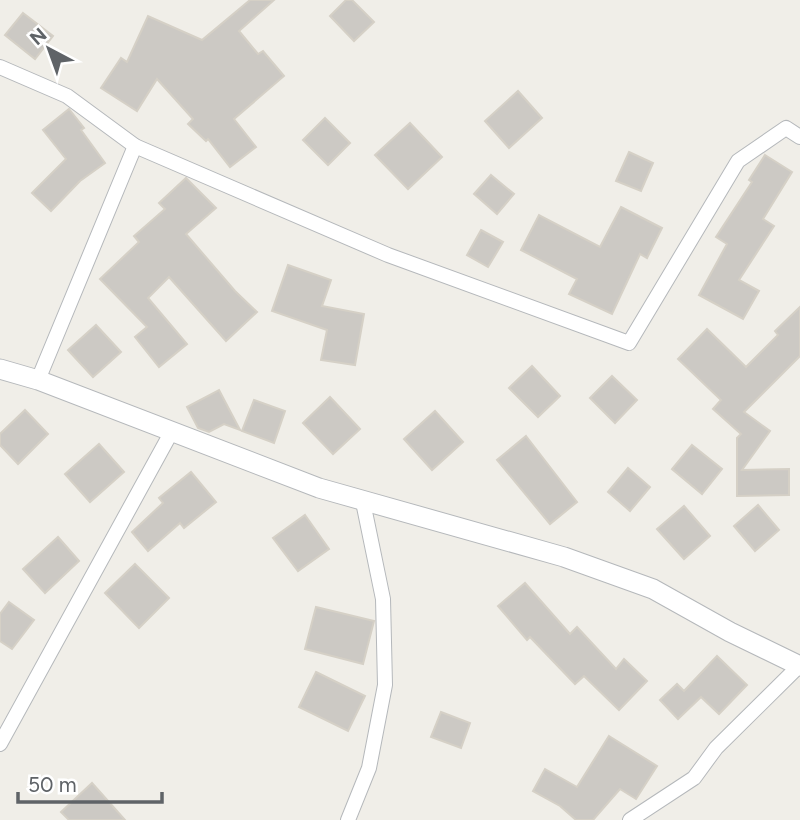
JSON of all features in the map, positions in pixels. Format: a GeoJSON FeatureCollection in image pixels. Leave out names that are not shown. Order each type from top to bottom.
{"type":"FeatureCollection","features":[{"type":"Feature","properties":{"kind":"street"},"geometry":{"type":"LineString","coordinates":[[0,67],[67,96],[135,146],[388,255],[629,343],[738,161],[786,128],[800,137]]}},
{"type":"Feature","properties":{"kind":"street"},"geometry":{"type":"LineString","coordinates":[[38,380],[135,146]]}},
{"type":"Feature","properties":{"kind":"street"},"geometry":{"type":"LineString","coordinates":[[0,369],[38,380],[319,488],[564,557],[653,589],[799,666],[716,748],[695,778],[630,820]]}},
{"type":"Feature","properties":{"kind":"street"},"geometry":{"type":"LineString","coordinates":[[0,744],[172,431]]}},
{"type":"Feature","properties":{"kind":"street"},"geometry":{"type":"LineString","coordinates":[[348,820],[369,768],[385,685],[383,599],[363,502]]}},
{"type":"Feature","properties":{"kind":"building"},"geometry":{"type":"Polygon","coordinates":[[[250,0],[274,0],[239,31],[258,54],[263,51],[284,76],[234,119],[256,147],[230,167],[208,139],[206,141],[188,124],[193,119],[157,79],[137,111],[101,88],[121,58],[127,62],[148,16],[202,40],[250,0]]]}},
{"type":"Feature","properties":{"kind":"building"},"geometry":{"type":"Polygon","coordinates":[[[346,0],[352,0],[374,22],[354,41],[330,16],[346,0]]]}},
{"type":"Feature","properties":{"kind":"building"},"geometry":{"type":"Polygon","coordinates":[[[23,13],[53,36],[35,59],[5,35],[23,13]]]}},
{"type":"Feature","properties":{"kind":"building"},"geometry":{"type":"Polygon","coordinates":[[[518,91],[542,118],[509,148],[485,121],[518,91]]]}},
{"type":"Feature","properties":{"kind":"building"},"geometry":{"type":"Polygon","coordinates":[[[69,109],[105,163],[80,181],[51,211],[32,193],[66,159],[43,130],[69,109]]]}},
{"type":"Feature","properties":{"kind":"building"},"geometry":{"type":"Polygon","coordinates":[[[325,118],[350,143],[328,165],[303,140],[325,118]]]}},
{"type":"Feature","properties":{"kind":"building"},"geometry":{"type":"Polygon","coordinates":[[[410,123],[442,157],[408,189],[375,155],[410,123]]]}},
{"type":"Feature","properties":{"kind":"building"},"geometry":{"type":"Polygon","coordinates":[[[629,152],[653,163],[641,191],[616,181],[629,152]]]}},
{"type":"Feature","properties":{"kind":"building"},"geometry":{"type":"Polygon","coordinates":[[[765,155],[792,172],[763,219],[774,226],[739,280],[759,291],[743,319],[699,295],[727,244],[716,237],[752,182],[749,180],[765,155]]]}},
{"type":"Feature","properties":{"kind":"building"},"geometry":{"type":"Polygon","coordinates":[[[491,175],[514,194],[497,214],[474,194],[491,175]]]}},
{"type":"Feature","properties":{"kind":"building"},"geometry":{"type":"Polygon","coordinates":[[[186,178],[216,208],[186,234],[235,291],[257,312],[226,341],[169,277],[148,298],[187,344],[159,367],[135,337],[147,327],[100,279],[139,242],[134,236],[165,209],[159,203],[186,178]]]}},
{"type":"Feature","properties":{"kind":"building"},"geometry":{"type":"Polygon","coordinates":[[[621,207],[662,228],[647,258],[640,254],[612,314],[569,294],[577,279],[521,250],[539,215],[600,247],[621,207]]]}},
{"type":"Feature","properties":{"kind":"building"},"geometry":{"type":"Polygon","coordinates":[[[481,230],[503,242],[488,267],[467,255],[481,230]]]}},
{"type":"Feature","properties":{"kind":"building"},"geometry":{"type":"Polygon","coordinates":[[[288,265],[331,280],[322,306],[364,314],[355,365],[321,360],[327,330],[272,311],[288,265]]]}},
{"type":"Feature","properties":{"kind":"building"},"geometry":{"type":"Polygon","coordinates":[[[800,307],[800,356],[744,412],[770,431],[742,470],[789,469],[789,495],[737,496],[737,438],[741,434],[713,409],[721,400],[678,359],[707,329],[746,367],[778,335],[775,331],[800,307]]]}},
{"type":"Feature","properties":{"kind":"building"},"geometry":{"type":"Polygon","coordinates":[[[96,325],[121,352],[93,377],[68,350],[96,325]]]}},
{"type":"Feature","properties":{"kind":"building"},"geometry":{"type":"Polygon","coordinates":[[[532,366],[560,396],[538,417],[509,388],[532,366]]]}},
{"type":"Feature","properties":{"kind":"building"},"geometry":{"type":"Polygon","coordinates":[[[612,376],[637,400],[615,423],[590,398],[612,376]]]}},
{"type":"Feature","properties":{"kind":"building"},"geometry":{"type":"Polygon","coordinates":[[[219,390],[240,430],[224,424],[209,432],[198,428],[187,407],[219,390]]]}},
{"type":"Feature","properties":{"kind":"building"},"geometry":{"type":"Polygon","coordinates":[[[330,397],[360,429],[333,454],[303,423],[330,397]]]}},
{"type":"Feature","properties":{"kind":"building"},"geometry":{"type":"Polygon","coordinates":[[[254,400],[285,411],[274,443],[242,431],[254,400]]]}},
{"type":"Feature","properties":{"kind":"building"},"geometry":{"type":"Polygon","coordinates":[[[25,410],[48,434],[18,464],[0,445],[0,434],[25,410]]]}},
{"type":"Feature","properties":{"kind":"building"},"geometry":{"type":"Polygon","coordinates":[[[435,411],[463,442],[432,470],[404,439],[435,411]]]}},
{"type":"Feature","properties":{"kind":"building"},"geometry":{"type":"Polygon","coordinates":[[[526,436],[577,502],[550,524],[497,460],[526,436]]]}},
{"type":"Feature","properties":{"kind":"building"},"geometry":{"type":"Polygon","coordinates":[[[99,444],[124,472],[90,502],[65,474],[99,444]]]}},
{"type":"Feature","properties":{"kind":"building"},"geometry":{"type":"Polygon","coordinates":[[[692,445],[722,469],[702,494],[672,469],[692,445]]]}},
{"type":"Feature","properties":{"kind":"building"},"geometry":{"type":"Polygon","coordinates":[[[628,468],[650,487],[630,511],[608,492],[628,468]]]}},
{"type":"Feature","properties":{"kind":"building"},"geometry":{"type":"Polygon","coordinates":[[[191,472],[216,502],[184,528],[180,523],[148,551],[132,532],[163,503],[159,498],[191,472]]]}},
{"type":"Feature","properties":{"kind":"building"},"geometry":{"type":"Polygon","coordinates":[[[758,505],[779,530],[755,551],[734,526],[758,505]]]}},
{"type":"Feature","properties":{"kind":"building"},"geometry":{"type":"Polygon","coordinates":[[[684,506],[710,536],[684,559],[657,529],[684,506]]]}},
{"type":"Feature","properties":{"kind":"building"},"geometry":{"type":"Polygon","coordinates":[[[305,515],[329,549],[298,571],[273,538],[305,515]]]}},
{"type":"Feature","properties":{"kind":"building"},"geometry":{"type":"Polygon","coordinates":[[[58,537],[79,561],[45,593],[23,569],[58,537]]]}},
{"type":"Feature","properties":{"kind":"building"},"geometry":{"type":"Polygon","coordinates":[[[135,564],[169,598],[139,628],[105,593],[135,564]]]}},
{"type":"Feature","properties":{"kind":"building"},"geometry":{"type":"Polygon","coordinates":[[[525,583],[570,634],[577,627],[616,669],[624,659],[647,681],[619,710],[584,676],[575,684],[530,637],[527,640],[498,606],[525,583]]]}},
{"type":"Feature","properties":{"kind":"building"},"geometry":{"type":"Polygon","coordinates":[[[9,602],[34,620],[12,649],[0,641],[0,614],[9,602]]]}},
{"type":"Feature","properties":{"kind":"building"},"geometry":{"type":"Polygon","coordinates":[[[316,607],[374,621],[363,664],[305,649],[316,607]]]}},
{"type":"Feature","properties":{"kind":"building"},"geometry":{"type":"Polygon","coordinates":[[[717,656],[747,685],[719,714],[701,697],[678,719],[660,700],[677,684],[684,691],[717,656]]]}},
{"type":"Feature","properties":{"kind":"building"},"geometry":{"type":"Polygon","coordinates":[[[316,672],[365,696],[348,731],[299,707],[316,672]]]}},
{"type":"Feature","properties":{"kind":"building"},"geometry":{"type":"Polygon","coordinates":[[[441,712],[470,723],[461,748],[431,737],[441,712]]]}},
{"type":"Feature","properties":{"kind":"building"},"geometry":{"type":"Polygon","coordinates":[[[609,736],[657,766],[636,799],[620,789],[593,820],[576,820],[560,806],[533,791],[545,769],[577,787],[609,736]]]}},
{"type":"Feature","properties":{"kind":"building"},"geometry":{"type":"Polygon","coordinates":[[[92,783],[125,820],[69,820],[61,812],[92,783]]]}}]}
